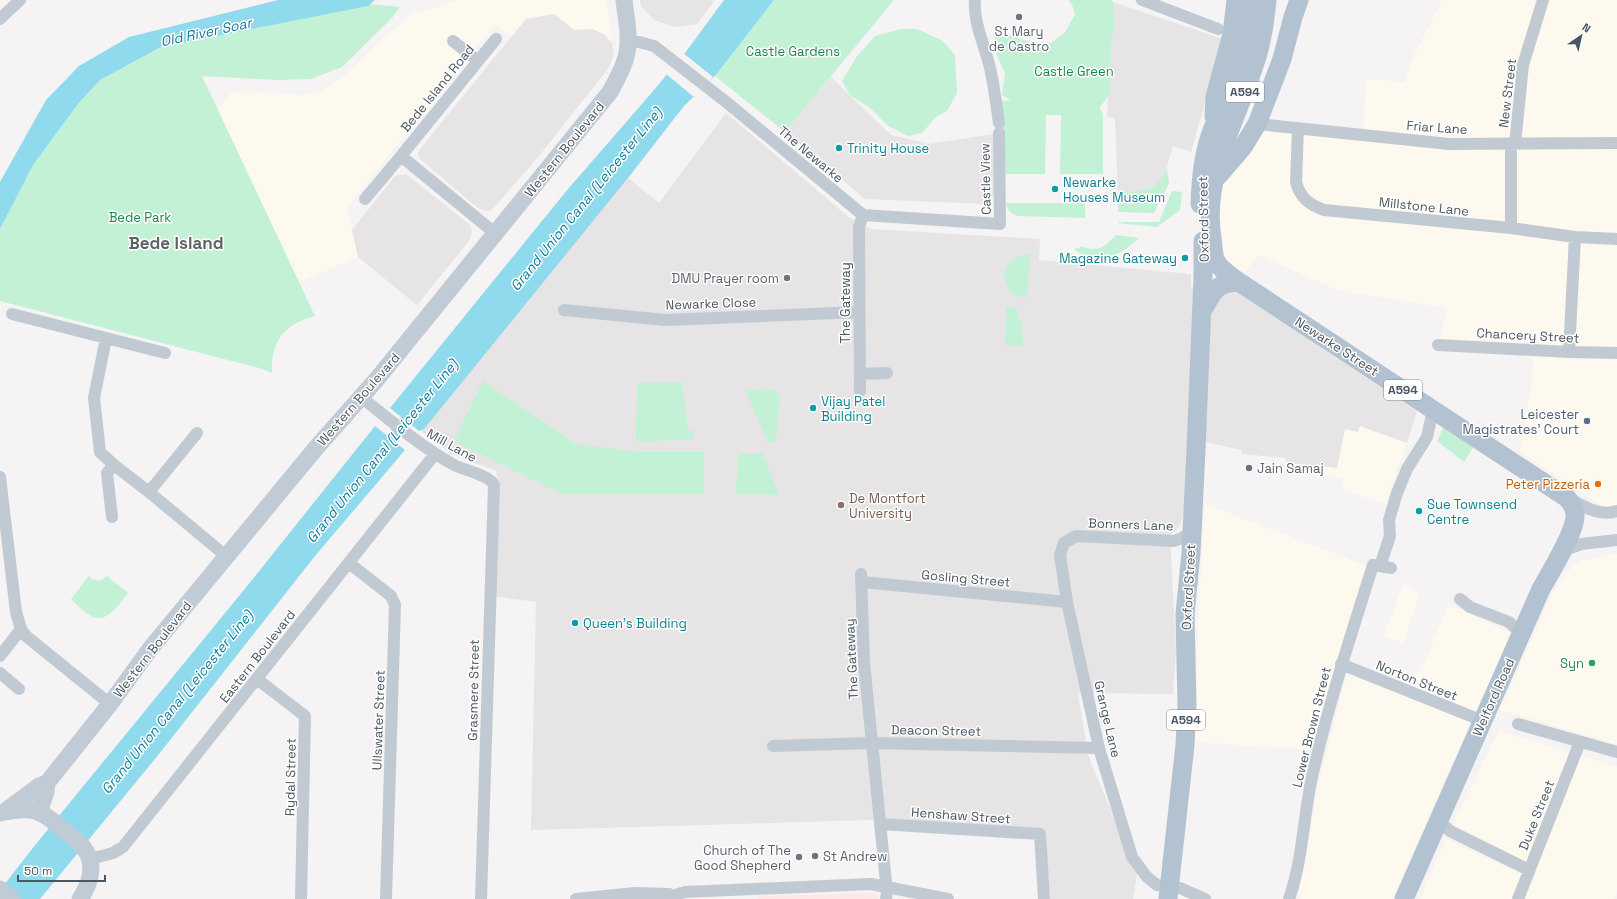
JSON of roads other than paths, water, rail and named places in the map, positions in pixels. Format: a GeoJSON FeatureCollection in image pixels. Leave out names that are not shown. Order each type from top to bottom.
{"type":"FeatureCollection","features":[{"type":"Feature","properties":{"kind":"main road","name":"A594"},"geometry":{"type":"LineString","coordinates":[[1213,128],[1215,97],[1232,34],[1236,0]]}},
{"type":"Feature","properties":{"kind":"main road","name":"A594"},"geometry":{"type":"LineString","coordinates":[[1213,128],[1236,83],[1244,56],[1252,0]]}},
{"type":"Feature","properties":{"kind":"main road","name":"A594"},"geometry":{"type":"LineString","coordinates":[[1213,182],[1228,132],[1246,92],[1256,61],[1267,0]]}},
{"type":"Feature","properties":{"kind":"main road","name":"A594"},"geometry":{"type":"LineString","coordinates":[[1213,182],[1243,147],[1257,124],[1282,59],[1299,0]]}},
{"type":"Feature","properties":{"kind":"main road","name":"Oxford Street"},"geometry":{"type":"LineString","coordinates":[[1168,896],[1182,776],[1187,706],[1185,614],[1191,553],[1196,465],[1202,311],[1203,245],[1200,208],[1201,178],[1205,154],[1213,128]]}},
{"type":"Feature","properties":{"kind":"main road","name":"Newarke Street"},"geometry":{"type":"LineString","coordinates":[[1213,182],[1210,206],[1210,228],[1215,260],[1228,274],[1567,498]]}},
{"type":"Feature","properties":{"kind":"main road"},"geometry":{"type":"LineString","coordinates":[[1202,311],[1218,287],[1227,282],[1239,282]]}},
{"type":"Feature","properties":{"kind":"main road","name":"Welford Road"},"geometry":{"type":"LineString","coordinates":[[1404,899],[1521,633],[1541,589],[1562,551],[1573,526],[1576,516],[1574,506],[1567,498]]}},
{"type":"Feature","properties":{"kind":"street"},"geometry":{"type":"LineString","coordinates":[[0,19],[20,0]]}},
{"type":"Feature","properties":{"kind":"street","name":"Western Boulevard"},"geometry":{"type":"LineString","coordinates":[[44,816],[48,783],[150,650],[226,556],[361,397],[496,234],[610,92],[622,71],[626,57],[628,42],[624,0]]}},
{"type":"Feature","properties":{"kind":"street","name":"Castle View"},"geometry":{"type":"LineString","coordinates":[[862,215],[1000,224],[999,128],[989,66],[982,38],[976,23],[975,0]]}},
{"type":"Feature","properties":{"kind":"street"},"geometry":{"type":"LineString","coordinates":[[1142,0],[1218,29]]}},
{"type":"Feature","properties":{"kind":"street","name":"New Street"},"geometry":{"type":"LineString","coordinates":[[1511,228],[1513,144],[1523,65],[1543,0]]}},
{"type":"Feature","properties":{"kind":"street","name":"Bede Island Road"},"geometry":{"type":"LineString","coordinates":[[365,199],[496,39]]}},
{"type":"Feature","properties":{"kind":"street"},"geometry":{"type":"LineString","coordinates":[[453,41],[478,61]]}},
{"type":"Feature","properties":{"kind":"street","name":"The Newarke"},"geometry":{"type":"LineString","coordinates":[[628,42],[639,42],[654,46],[708,88],[862,215]]}},
{"type":"Feature","properties":{"kind":"street","name":"Friar Lane"},"geometry":{"type":"LineString","coordinates":[[1257,124],[1449,144],[1617,143]]}},
{"type":"Feature","properties":{"kind":"street","name":"Millstone Lane"},"geometry":{"type":"LineString","coordinates":[[1298,128],[1296,182],[1307,202],[1324,210],[1511,228],[1575,237],[1617,239]]}},
{"type":"Feature","properties":{"kind":"street"},"geometry":{"type":"LineString","coordinates":[[401,156],[496,234]]}},
{"type":"Feature","properties":{"kind":"street","name":"The Gateway"},"geometry":{"type":"LineString","coordinates":[[860,390],[859,227],[862,215]]}},
{"type":"Feature","properties":{"kind":"street"},"geometry":{"type":"LineString","coordinates":[[1569,352],[1575,237]]}},
{"type":"Feature","properties":{"kind":"street","name":"Newarke Close"},"geometry":{"type":"LineString","coordinates":[[564,310],[665,320],[860,312]]}},
{"type":"Feature","properties":{"kind":"street"},"geometry":{"type":"LineString","coordinates":[[12,314],[165,353]]}},
{"type":"Feature","properties":{"kind":"street"},"geometry":{"type":"LineString","coordinates":[[106,338],[94,398],[100,452],[226,556]]}},
{"type":"Feature","properties":{"kind":"street","name":"Chancery Street"},"geometry":{"type":"LineString","coordinates":[[1438,345],[1617,353]]}},
{"type":"Feature","properties":{"kind":"street"},"geometry":{"type":"LineString","coordinates":[[860,374],[887,373]]}},
{"type":"Feature","properties":{"kind":"street","name":"Mill Lane"},"geometry":{"type":"LineString","coordinates":[[361,397],[435,454],[456,466],[493,482]]}},
{"type":"Feature","properties":{"kind":"street","name":"Lower Brown Street"},"geometry":{"type":"LineString","coordinates":[[1289,899],[1298,864],[1312,778],[1341,664],[1382,566],[1390,536],[1389,520],[1407,469],[1427,436],[1433,410]]}},
{"type":"Feature","properties":{"kind":"street"},"geometry":{"type":"LineString","coordinates":[[149,492],[197,432]]}},
{"type":"Feature","properties":{"kind":"street","name":"Eastern Boulevard"},"geometry":{"type":"LineString","coordinates":[[87,853],[112,852],[123,847],[435,454]]}},
{"type":"Feature","properties":{"kind":"street"},"geometry":{"type":"LineString","coordinates":[[112,518],[107,473],[114,465]]}},
{"type":"Feature","properties":{"kind":"street"},"geometry":{"type":"LineString","coordinates":[[0,477],[5,561],[21,629],[26,636],[110,704]]}},
{"type":"Feature","properties":{"kind":"street","name":"Grasmere Street"},"geometry":{"type":"LineString","coordinates":[[481,899],[493,482]]}},
{"type":"Feature","properties":{"kind":"street"},"geometry":{"type":"LineString","coordinates":[[1567,498],[1593,511],[1612,513],[1617,511]]}},
{"type":"Feature","properties":{"kind":"street","name":"Bonners Lane"},"geometry":{"type":"LineString","coordinates":[[1063,538],[1084,536],[1173,541],[1180,539],[1191,532]]}},
{"type":"Feature","properties":{"kind":"street","name":"Grange Lane"},"geometry":{"type":"LineString","coordinates":[[1063,538],[1064,543],[1060,555],[1067,602],[1099,748],[1132,857],[1147,877],[1168,896],[1180,888],[1205,899]]}},
{"type":"Feature","properties":{"kind":"street"},"geometry":{"type":"LineString","coordinates":[[1562,551],[1581,544],[1617,540]]}},
{"type":"Feature","properties":{"kind":"street","name":"Ullswater Street"},"geometry":{"type":"LineString","coordinates":[[349,563],[391,596],[395,605],[386,899]]}},
{"type":"Feature","properties":{"kind":"street","name":"The Gateway"},"geometry":{"type":"LineString","coordinates":[[862,578],[864,663],[886,886],[886,899]]}},
{"type":"Feature","properties":{"kind":"street","name":"Gosling Street"},"geometry":{"type":"LineString","coordinates":[[862,578],[1067,602]]}},
{"type":"Feature","properties":{"kind":"street"},"geometry":{"type":"LineString","coordinates":[[1460,599],[1470,607],[1509,622],[1521,633]]}},
{"type":"Feature","properties":{"kind":"street"},"geometry":{"type":"LineString","coordinates":[[0,656],[21,629]]}},
{"type":"Feature","properties":{"kind":"street","name":"Norton Street"},"geometry":{"type":"LineString","coordinates":[[1341,664],[1483,721]]}},
{"type":"Feature","properties":{"kind":"street"},"geometry":{"type":"LineString","coordinates":[[0,673],[19,689]]}},
{"type":"Feature","properties":{"kind":"street","name":"Rydal Street"},"geometry":{"type":"LineString","coordinates":[[257,679],[305,716],[301,899]]}},
{"type":"Feature","properties":{"kind":"street"},"geometry":{"type":"LineString","coordinates":[[1518,724],[1617,752]]}},
{"type":"Feature","properties":{"kind":"street","name":"Duke Street"},"geometry":{"type":"LineString","coordinates":[[1518,899],[1580,742]]}},
{"type":"Feature","properties":{"kind":"street","name":"Deacon Street"},"geometry":{"type":"LineString","coordinates":[[773,746],[871,743],[1099,748]]}},
{"type":"Feature","properties":{"kind":"street","name":"Western Boulevard"},"geometry":{"type":"LineString","coordinates":[[2,813],[39,786],[48,783]]}},
{"type":"Feature","properties":{"kind":"street"},"geometry":{"type":"LineString","coordinates":[[2,813],[30,810],[44,816],[87,853],[90,877],[85,896]]}},
{"type":"Feature","properties":{"kind":"street"},"geometry":{"type":"LineString","coordinates":[[1439,821],[1450,831],[1529,870]]}},
{"type":"Feature","properties":{"kind":"street","name":"Henshaw Street"},"geometry":{"type":"LineString","coordinates":[[880,824],[1040,834],[1044,899]]}},
{"type":"Feature","properties":{"kind":"street"},"geometry":{"type":"LineString","coordinates":[[576,899],[635,893],[669,894],[673,899],[678,894],[685,892],[871,884],[948,899]]}},
{"type":"Feature","properties":{"kind":"street"},"geometry":{"type":"LineString","coordinates":[[0,889],[12,899]]}},
{"type":"Feature","properties":{"kind":"water","name":"Old River Soar"},"geometry":{"type":"Polygon","coordinates":[[[278,0],[375,0],[368,6],[161,47],[100,80],[78,104],[33,165],[0,229],[0,182],[46,100],[79,66],[129,37],[278,0]]]}},
{"type":"Feature","properties":{"kind":"water"},"geometry":{"type":"Polygon","coordinates":[[[724,0],[774,0],[715,76],[684,106],[628,178],[424,429],[419,431],[390,408],[568,189],[685,53],[724,0]]]}},
{"type":"Feature","properties":{"kind":"water"},"geometry":{"type":"Polygon","coordinates":[[[375,426],[405,450],[315,556],[159,754],[40,899],[0,899],[0,890],[40,839],[248,585],[375,426]]]}},
{"type":"Feature","properties":{"kind":"waterway","name":"Grand Union Canal (Leicester Line)"},"geometry":{"type":"LineString","coordinates":[[381,452],[416,408]]}},
{"type":"Feature","properties":{"kind":"place","name":"St Mary de Castro"},"geometry":{"type":"Point","coordinates":[1019,17]}},
{"type":"Feature","properties":{"kind":"place","name":"Trinity House"},"geometry":{"type":"Point","coordinates":[839,148]}},
{"type":"Feature","properties":{"kind":"place","name":"Newarke Houses Museum"},"geometry":{"type":"Point","coordinates":[1055,189]}},
{"type":"Feature","properties":{"kind":"place","name":"Magazine Gateway"},"geometry":{"type":"Point","coordinates":[1185,258]}},
{"type":"Feature","properties":{"kind":"place","name":"DMU Prayer room"},"geometry":{"type":"Point","coordinates":[787,278]}},
{"type":"Feature","properties":{"kind":"place","name":"Vijay Patel Building"},"geometry":{"type":"Point","coordinates":[813,408]}},
{"type":"Feature","properties":{"kind":"place","name":"Leicester Magistrates' Court"},"geometry":{"type":"Point","coordinates":[1587,421]}},
{"type":"Feature","properties":{"kind":"place","name":"Jain Samaj"},"geometry":{"type":"Point","coordinates":[1249,468]}},
{"type":"Feature","properties":{"kind":"place","name":"Peter Pizzeria"},"geometry":{"type":"Point","coordinates":[1598,484]}},
{"type":"Feature","properties":{"kind":"place","name":"De Montfort University"},"geometry":{"type":"Point","coordinates":[841,505]}},
{"type":"Feature","properties":{"kind":"place","name":"Sue Townsend Centre"},"geometry":{"type":"Point","coordinates":[1419,511]}},
{"type":"Feature","properties":{"kind":"place","name":"Queen's Building"},"geometry":{"type":"Point","coordinates":[575,623]}},
{"type":"Feature","properties":{"kind":"place","name":"Syn"},"geometry":{"type":"Point","coordinates":[1592,663]}},
{"type":"Feature","properties":{"kind":"place","name":"St Andrew"},"geometry":{"type":"Point","coordinates":[815,856]}},
{"type":"Feature","properties":{"kind":"place","name":"Church of The Good Shepherd"},"geometry":{"type":"Point","coordinates":[799,857]}},
{"type":"Feature","properties":{"kind":"district","name":"Bede Island"},"geometry":{"type":"Point","coordinates":[176,243]}},
{"type":"Feature","properties":{"kind":"park label","name":"Castle Gardens"},"geometry":{"type":"Point","coordinates":[793,51]}},
{"type":"Feature","properties":{"kind":"park label","name":"Castle Green"},"geometry":{"type":"Point","coordinates":[1074,71]}},
{"type":"Feature","properties":{"kind":"park label","name":"Bede Park"},"geometry":{"type":"Point","coordinates":[140,217]}}]}
